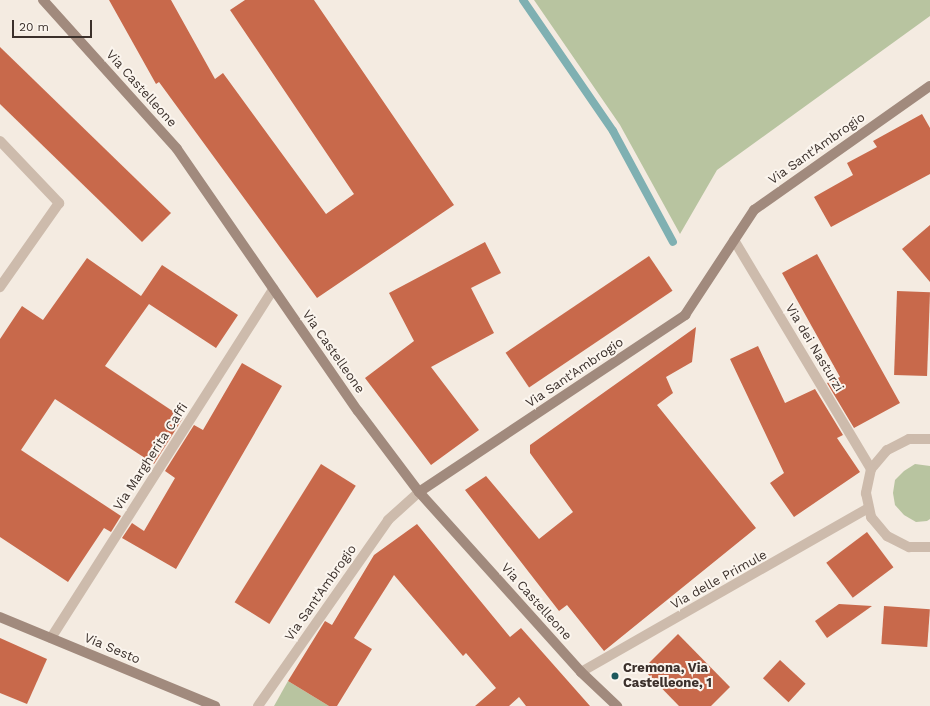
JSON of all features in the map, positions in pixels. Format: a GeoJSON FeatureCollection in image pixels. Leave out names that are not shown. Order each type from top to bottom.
{"type":"FeatureCollection","features":[{"type":"Feature","properties":{"kind":"main road","name":"Via Castelleone"},"geometry":{"type":"LineString","coordinates":[[43,0],[177,149],[273,289],[419,492],[581,672],[617,706]]}},
{"type":"Feature","properties":{"kind":"main road","name":"Via Sant'Ambrogio"},"geometry":{"type":"LineString","coordinates":[[419,492],[685,315],[754,210],[930,86]]}},
{"type":"Feature","properties":{"kind":"main road","name":"Via Sesto"},"geometry":{"type":"LineString","coordinates":[[0,617],[215,706]]}},
{"type":"Feature","properties":{"kind":"street"},"geometry":{"type":"LineString","coordinates":[[0,141],[59,203],[0,287]]}},
{"type":"Feature","properties":{"kind":"street","name":"Via dei Nasturzi"},"geometry":{"type":"LineString","coordinates":[[734,240],[871,469]]}},
{"type":"Feature","properties":{"kind":"street","name":"Via Margherita Caffi"},"geometry":{"type":"LineString","coordinates":[[51,638],[273,289]]}},
{"type":"Feature","properties":{"kind":"street"},"geometry":{"type":"LineString","coordinates":[[930,439],[909,439],[887,450],[871,469],[866,493],[871,517],[887,536],[909,547],[930,547]]}},
{"type":"Feature","properties":{"kind":"street","name":"Via Sant'Ambrogio"},"geometry":{"type":"LineString","coordinates":[[258,706],[388,520],[419,492]]}},
{"type":"Feature","properties":{"kind":"street","name":"Via delle Primule"},"geometry":{"type":"LineString","coordinates":[[581,672],[869,508]]}},
{"type":"Feature","properties":{"kind":"green space"},"geometry":{"type":"Polygon","coordinates":[[[534,0],[930,0],[930,16],[717,170],[680,234],[620,125],[534,0]]]}},
{"type":"Feature","properties":{"kind":"green space"},"geometry":{"type":"Polygon","coordinates":[[[915,464],[930,466],[930,519],[927,521],[916,522],[904,515],[895,505],[893,493],[895,480],[904,471],[915,464]]]}},
{"type":"Feature","properties":{"kind":"green space"},"geometry":{"type":"Polygon","coordinates":[[[288,681],[329,706],[274,706],[288,681]]]}},
{"type":"Feature","properties":{"kind":"building"},"geometry":{"type":"Polygon","coordinates":[[[109,0],[171,0],[215,79],[223,73],[326,214],[354,194],[230,10],[245,0],[314,0],[454,205],[317,298],[159,82],[156,84],[109,0]]]}},
{"type":"Feature","properties":{"kind":"building"},"geometry":{"type":"Polygon","coordinates":[[[0,47],[171,213],[142,242],[0,104],[0,47]]]}},
{"type":"Feature","properties":{"kind":"building"},"geometry":{"type":"Polygon","coordinates":[[[922,114],[930,128],[930,174],[831,227],[814,197],[853,175],[847,163],[877,147],[873,141],[922,114]]]}},
{"type":"Feature","properties":{"kind":"building"},"geometry":{"type":"Polygon","coordinates":[[[930,225],[930,282],[902,249],[930,225]]]}},
{"type":"Feature","properties":{"kind":"building"},"geometry":{"type":"Polygon","coordinates":[[[485,242],[501,273],[471,288],[494,333],[431,367],[479,430],[431,465],[365,378],[414,341],[389,293],[485,242]]]}},
{"type":"Feature","properties":{"kind":"building"},"geometry":{"type":"Polygon","coordinates":[[[817,254],[900,403],[854,428],[827,383],[840,377],[782,273],[817,254]]]}},
{"type":"Feature","properties":{"kind":"building"},"geometry":{"type":"Polygon","coordinates":[[[649,256],[672,291],[529,388],[506,353],[649,256]]]}},
{"type":"Feature","properties":{"kind":"building"},"geometry":{"type":"Polygon","coordinates":[[[87,258],[141,296],[162,265],[238,315],[216,348],[149,304],[105,366],[183,418],[154,464],[55,399],[21,450],[121,516],[111,532],[104,528],[68,582],[0,537],[0,339],[22,306],[43,320],[87,258]]]}},
{"type":"Feature","properties":{"kind":"building"},"geometry":{"type":"Polygon","coordinates":[[[897,291],[930,292],[927,376],[894,375],[897,291]]]}},
{"type":"Feature","properties":{"kind":"building"},"geometry":{"type":"Polygon","coordinates":[[[696,327],[692,362],[666,377],[673,393],[657,405],[756,528],[604,651],[567,605],[559,611],[465,490],[486,476],[539,539],[573,512],[530,453],[530,445],[696,327]]]}},
{"type":"Feature","properties":{"kind":"building"},"geometry":{"type":"Polygon","coordinates":[[[758,346],[785,403],[815,389],[843,435],[837,438],[860,472],[794,517],[770,483],[784,473],[730,359],[758,346]]]}},
{"type":"Feature","properties":{"kind":"building"},"geometry":{"type":"Polygon","coordinates":[[[242,363],[282,386],[176,569],[122,538],[132,523],[144,531],[175,478],[165,471],[194,425],[203,430],[242,363]]]}},
{"type":"Feature","properties":{"kind":"building"},"geometry":{"type":"Polygon","coordinates":[[[321,464],[356,486],[269,624],[235,602],[321,464]]]}},
{"type":"Feature","properties":{"kind":"building"},"geometry":{"type":"Polygon","coordinates":[[[417,524],[510,637],[521,628],[590,706],[526,706],[519,697],[509,706],[475,706],[496,688],[466,653],[463,656],[394,575],[354,638],[372,649],[337,706],[329,706],[288,681],[325,621],[332,625],[374,555],[417,524]]]}},
{"type":"Feature","properties":{"kind":"building"},"geometry":{"type":"Polygon","coordinates":[[[867,532],[893,567],[853,598],[826,563],[867,532]]]}},
{"type":"Feature","properties":{"kind":"building"},"geometry":{"type":"Polygon","coordinates":[[[839,604],[872,606],[827,638],[815,621],[839,604]]]}},
{"type":"Feature","properties":{"kind":"building"},"geometry":{"type":"Polygon","coordinates":[[[884,606],[930,609],[927,647],[881,644],[884,606]]]}},
{"type":"Feature","properties":{"kind":"building"},"geometry":{"type":"Polygon","coordinates":[[[678,634],[730,687],[711,706],[679,706],[643,669],[678,634]]]}},
{"type":"Feature","properties":{"kind":"building"},"geometry":{"type":"Polygon","coordinates":[[[0,638],[47,659],[27,704],[0,693],[0,638]]]}},
{"type":"Feature","properties":{"kind":"building"},"geometry":{"type":"Polygon","coordinates":[[[780,660],[806,684],[789,702],[763,678],[780,660]]]}},
{"type":"Feature","properties":{"kind":"waterway"},"geometry":{"type":"LineString","coordinates":[[523,0],[613,131],[673,242]]}},
{"type":"Feature","properties":{"kind":"place","name":"Cremona, Via Castelleone, 1"},"geometry":{"type":"Point","coordinates":[615,676]}}]}
